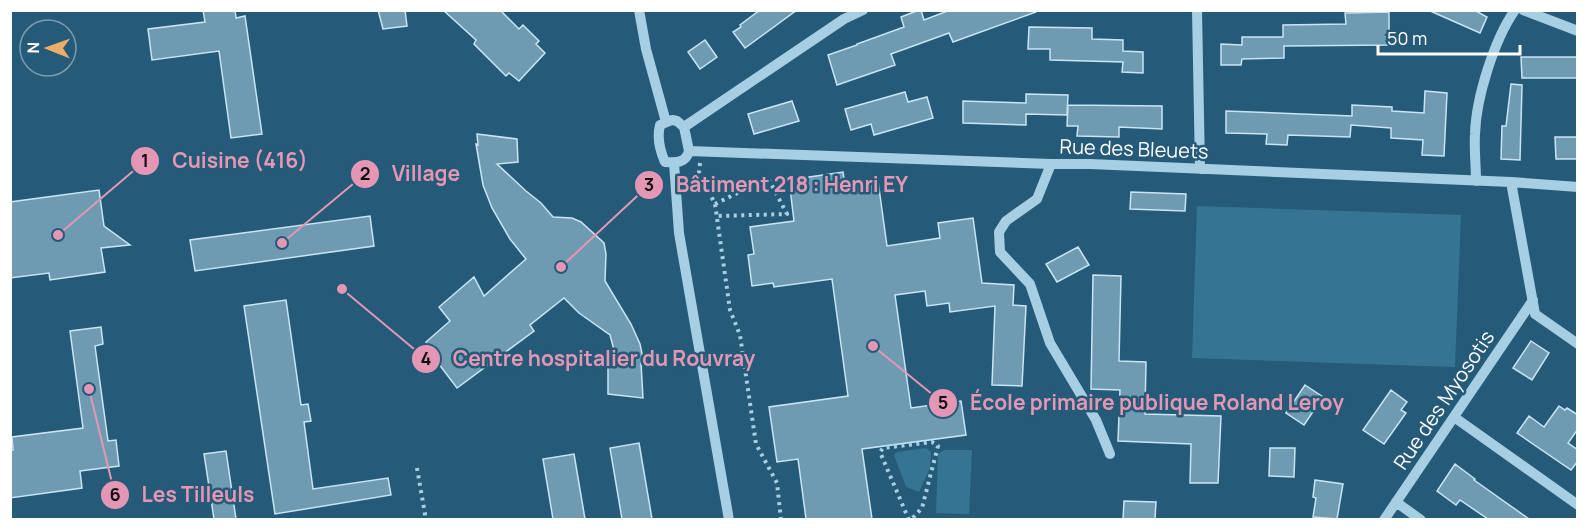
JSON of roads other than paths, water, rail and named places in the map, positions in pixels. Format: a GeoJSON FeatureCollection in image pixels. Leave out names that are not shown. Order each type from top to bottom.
{"type":"FeatureCollection","features":[{"type":"Feature","properties":{"kind":"street"},"geometry":{"type":"LineString","coordinates":[[639,10],[646,49],[666,122]]}},
{"type":"Feature","properties":{"kind":"street"},"geometry":{"type":"LineString","coordinates":[[684,126],[842,15],[863,10]]}},
{"type":"Feature","properties":{"kind":"street"},"geometry":{"type":"LineString","coordinates":[[1197,10],[1200,169]]}},
{"type":"Feature","properties":{"kind":"street"},"geometry":{"type":"LineString","coordinates":[[1476,181],[1475,133],[1481,90],[1505,25],[1515,10]]}},
{"type":"Feature","properties":{"kind":"street"},"geometry":{"type":"LineString","coordinates":[[1523,10],[1578,31]]}},
{"type":"Feature","properties":{"kind":"street"},"geometry":{"type":"LineString","coordinates":[[672,120],[684,126],[688,154],[682,161],[665,162],[658,133],[660,125],[672,120]]}},
{"type":"Feature","properties":{"kind":"street","name":"Rue des Bleuets"},"geometry":{"type":"LineString","coordinates":[[689,151],[1090,164],[1511,182],[1578,187]]}},
{"type":"Feature","properties":{"kind":"street"},"geometry":{"type":"LineString","coordinates":[[674,163],[679,233],[729,519]]}},
{"type":"Feature","properties":{"kind":"street"},"geometry":{"type":"LineString","coordinates":[[1051,164],[1037,199],[1006,220],[999,232],[1000,252],[1030,284],[1050,344],[1096,420],[1110,454]]}},
{"type":"Feature","properties":{"kind":"street"},"geometry":{"type":"LineString","coordinates":[[1511,182],[1535,314],[1578,344]]}},
{"type":"Feature","properties":{"kind":"street","name":"Rue des Myosotis"},"geometry":{"type":"LineString","coordinates":[[1384,519],[1533,300]]}},
{"type":"Feature","properties":{"kind":"street"},"geometry":{"type":"LineString","coordinates":[[1454,417],[1578,505]]}},
{"type":"Feature","properties":{"kind":"street"},"geometry":{"type":"LineString","coordinates":[[1396,502],[1421,519]]}},
{"type":"Feature","properties":{"kind":"place","name":"Cuisine (416)"},"geometry":{"type":"Point","coordinates":[58,235]}},
{"type":"Feature","properties":{"kind":"place","name":"Village"},"geometry":{"type":"Point","coordinates":[282,243]}},
{"type":"Feature","properties":{"kind":"place","name":"Bâtiment 218 : Henri EY"},"geometry":{"type":"Point","coordinates":[561,267]}},
{"type":"Feature","properties":{"kind":"place","name":"Centre hospitalier du Rouvray"},"geometry":{"type":"Point","coordinates":[342,289]}},
{"type":"Feature","properties":{"kind":"place","name":"École primaire publique Roland Leroy"},"geometry":{"type":"Point","coordinates":[873,346]}},
{"type":"Feature","properties":{"kind":"place","name":"Les Tilleuls"},"geometry":{"type":"Point","coordinates":[89,389]}}]}
